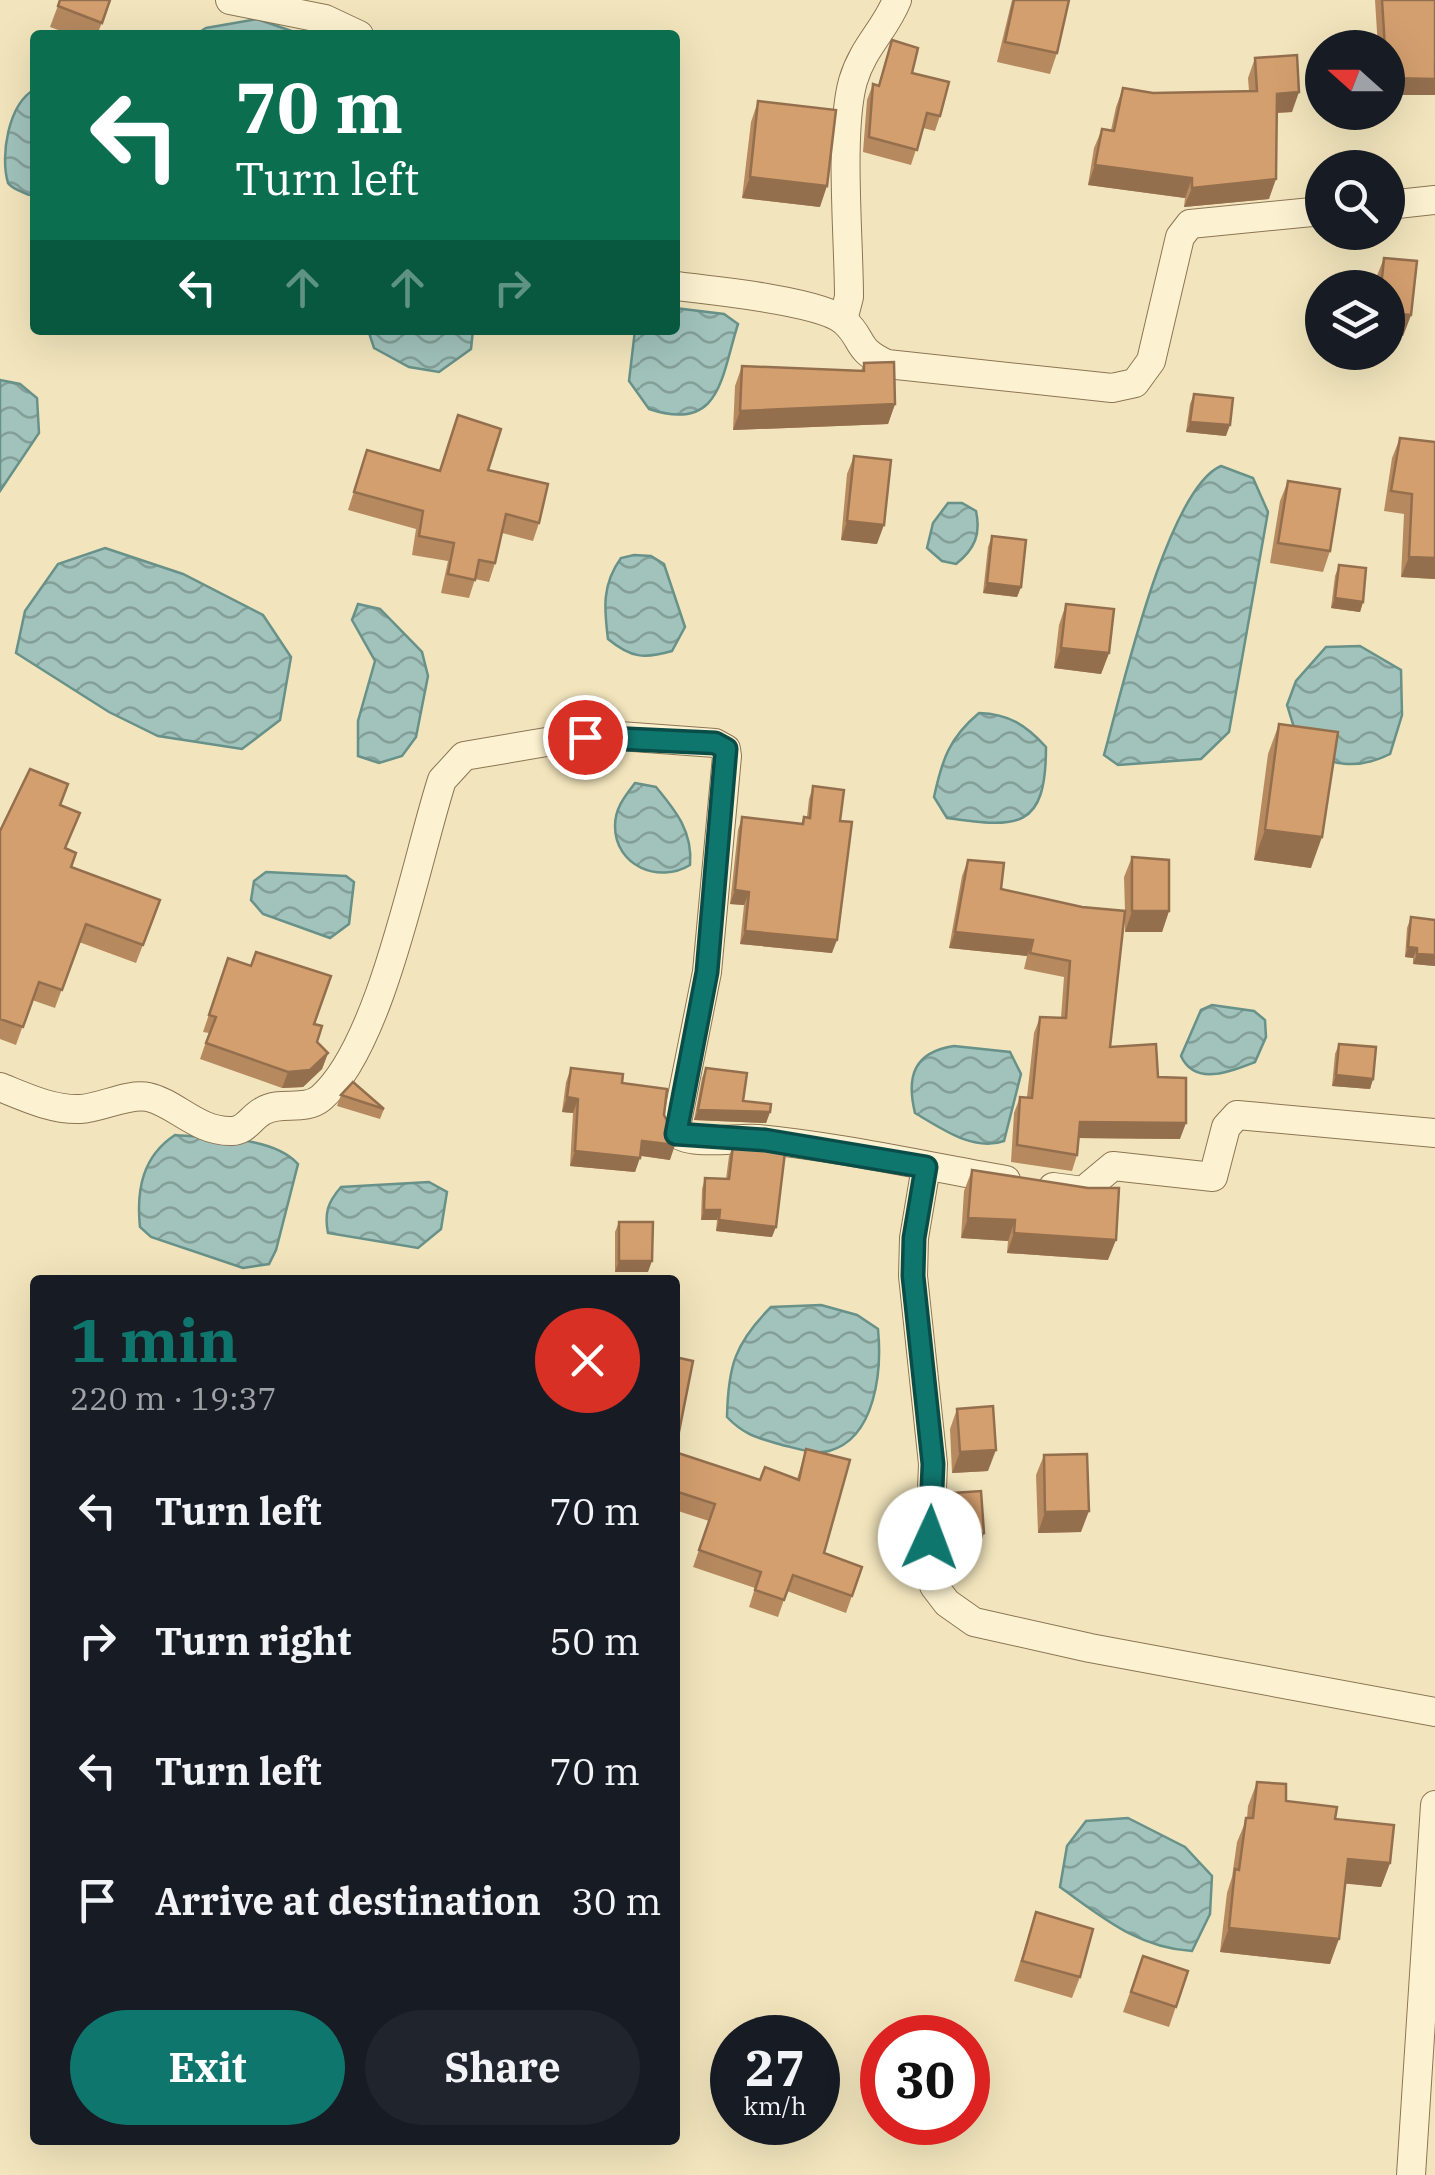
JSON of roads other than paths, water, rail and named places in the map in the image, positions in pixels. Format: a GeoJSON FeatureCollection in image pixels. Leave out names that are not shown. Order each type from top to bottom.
{"type":"FeatureCollection","features":[{"type":"Feature","properties":{"kind":"street"},"geometry":{"type":"LineString","coordinates":[[230,0],[325,19],[348,30]]}},
{"type":"Feature","properties":{"kind":"street"},"geometry":{"type":"LineString","coordinates":[[843,320],[849,297],[852,82],[867,44],[890,18],[896,0]]}},
{"type":"Feature","properties":{"kind":"street"},"geometry":{"type":"LineString","coordinates":[[1405,203],[1435,200]]}},
{"type":"Feature","properties":{"kind":"street"},"geometry":{"type":"LineString","coordinates":[[680,287],[769,298],[843,320],[865,354],[887,364],[1080,386],[1136,382],[1151,361],[1180,237],[1190,224],[1305,213]]}},
{"type":"Feature","properties":{"kind":"street"},"geometry":{"type":"LineString","coordinates":[[0,1086],[40,1103],[79,1109],[148,1097],[191,1122],[229,1132],[242,1130],[262,1111],[276,1106],[306,1106],[319,1100],[346,1068],[373,1005],[442,780],[464,756],[606,735],[715,743],[724,746],[727,756],[707,972],[675,1132],[683,1138],[765,1140],[1083,1191],[1114,1166],[1213,1177],[1226,1127],[1236,1115],[1435,1132]]}},
{"type":"Feature","properties":{"kind":"street"},"geometry":{"type":"LineString","coordinates":[[926,1167],[914,1238],[913,1276],[933,1464],[930,1538],[934,1586],[947,1603],[974,1622],[1090,1648],[1435,1712]]}},
{"type":"Feature","properties":{"kind":"street"},"geometry":{"type":"LineString","coordinates":[[1411,2175],[1435,1805]]}},
{"type":"Feature","properties":{"kind":"water"},"geometry":{"type":"Polygon","coordinates":[[[257,19],[289,30],[203,30],[257,19]]]}},
{"type":"Feature","properties":{"kind":"water"},"geometry":{"type":"Polygon","coordinates":[[[30,93],[29,195],[8,183],[5,159],[12,118],[30,93]]]}},
{"type":"Feature","properties":{"kind":"water"},"geometry":{"type":"Polygon","coordinates":[[[680,309],[724,314],[738,324],[721,381],[704,407],[673,414],[649,409],[629,381],[634,335],[680,335],[680,309]]]}},
{"type":"Feature","properties":{"kind":"water"},"geometry":{"type":"Polygon","coordinates":[[[370,335],[472,335],[471,349],[439,372],[409,367],[374,348],[370,335]]]}},
{"type":"Feature","properties":{"kind":"water"},"geometry":{"type":"Polygon","coordinates":[[[0,380],[20,384],[37,398],[39,433],[0,491],[0,380]]]}},
{"type":"Feature","properties":{"kind":"water"},"geometry":{"type":"Polygon","coordinates":[[[1221,466],[1253,478],[1268,512],[1229,732],[1201,759],[1118,765],[1104,755],[1149,596],[1182,512],[1201,483],[1221,466]]]}},
{"type":"Feature","properties":{"kind":"water"},"geometry":{"type":"Polygon","coordinates":[[[948,503],[962,503],[976,511],[975,540],[956,564],[942,561],[927,548],[933,523],[948,503]]]}},
{"type":"Feature","properties":{"kind":"water"},"geometry":{"type":"Polygon","coordinates":[[[105,548],[183,574],[263,615],[291,657],[280,720],[242,749],[158,736],[109,712],[16,653],[25,611],[58,564],[105,548]]]}},
{"type":"Feature","properties":{"kind":"water"},"geometry":{"type":"Polygon","coordinates":[[[651,556],[664,564],[685,627],[672,651],[638,655],[608,639],[605,607],[610,577],[621,558],[651,556]]]}},
{"type":"Feature","properties":{"kind":"water"},"geometry":{"type":"Polygon","coordinates":[[[358,604],[380,609],[422,652],[428,676],[416,737],[402,756],[379,763],[358,756],[358,721],[375,661],[352,620],[358,604]]]}},
{"type":"Feature","properties":{"kind":"water"},"geometry":{"type":"Polygon","coordinates":[[[1360,646],[1401,670],[1402,715],[1390,754],[1356,764],[1333,762],[1302,742],[1287,705],[1296,681],[1326,647],[1360,646]]]}},
{"type":"Feature","properties":{"kind":"water"},"geometry":{"type":"Polygon","coordinates":[[[979,713],[1016,722],[1046,747],[1041,795],[1033,809],[1010,822],[947,818],[934,797],[948,750],[960,731],[979,713]]]}},
{"type":"Feature","properties":{"kind":"water"},"geometry":{"type":"Polygon","coordinates":[[[635,783],[656,787],[676,814],[689,842],[690,865],[665,873],[653,872],[641,868],[622,852],[615,820],[635,783]]]}},
{"type":"Feature","properties":{"kind":"water"},"geometry":{"type":"Polygon","coordinates":[[[266,872],[346,876],[354,882],[349,924],[330,938],[263,914],[251,900],[254,881],[266,872]]]}},
{"type":"Feature","properties":{"kind":"water"},"geometry":{"type":"Polygon","coordinates":[[[1212,1005],[1254,1011],[1265,1020],[1266,1037],[1255,1062],[1215,1074],[1187,1066],[1181,1056],[1201,1010],[1212,1005]]]}},
{"type":"Feature","properties":{"kind":"water"},"geometry":{"type":"Polygon","coordinates":[[[954,1046],[1010,1052],[1021,1074],[1004,1141],[969,1141],[915,1113],[912,1088],[916,1068],[930,1054],[954,1046]]]}},
{"type":"Feature","properties":{"kind":"water"},"geometry":{"type":"Polygon","coordinates":[[[175,1135],[257,1143],[298,1164],[269,1264],[243,1268],[151,1237],[140,1227],[139,1200],[144,1175],[155,1153],[175,1135]]]}},
{"type":"Feature","properties":{"kind":"water"},"geometry":{"type":"Polygon","coordinates":[[[429,1182],[447,1192],[441,1229],[418,1248],[328,1233],[328,1208],[341,1187],[429,1182]]]}},
{"type":"Feature","properties":{"kind":"water"},"geometry":{"type":"Polygon","coordinates":[[[821,1305],[857,1315],[878,1329],[877,1382],[866,1417],[845,1444],[824,1452],[782,1445],[746,1432],[727,1417],[732,1369],[749,1332],[771,1307],[821,1305]]]}},
{"type":"Feature","properties":{"kind":"water"},"geometry":{"type":"Polygon","coordinates":[[[1128,1818],[1185,1847],[1212,1876],[1210,1914],[1192,1951],[1138,1937],[1060,1887],[1067,1846],[1086,1821],[1128,1818]]]}}]}
